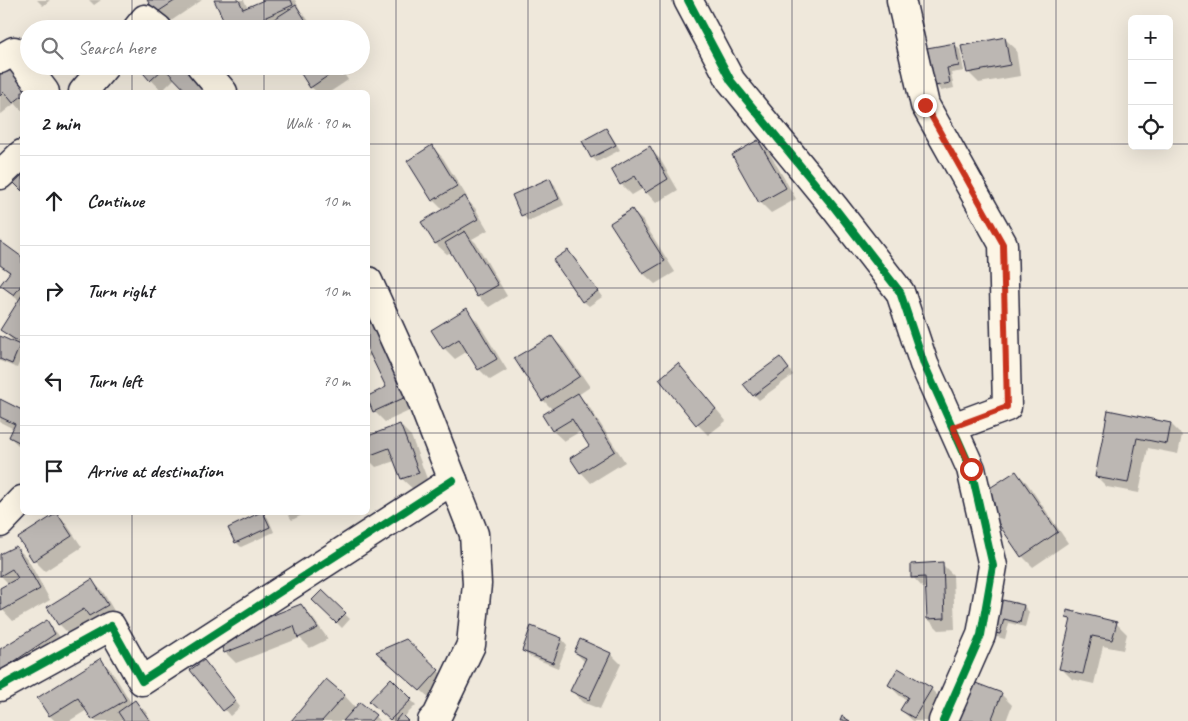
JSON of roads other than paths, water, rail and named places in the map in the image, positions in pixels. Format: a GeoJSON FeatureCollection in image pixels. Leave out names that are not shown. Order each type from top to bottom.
{"type":"FeatureCollection","features":[{"type":"Feature","properties":{"kind":"street"},"geometry":{"type":"LineString","coordinates":[[688,0],[731,81],[834,207],[900,292],[924,364],[971,469],[993,566],[981,635],[943,721]]}},
{"type":"Feature","properties":{"kind":"street"},"geometry":{"type":"LineString","coordinates":[[901,0],[925,105],[1003,244],[1007,407],[953,427]]}},
{"type":"Feature","properties":{"kind":"street"},"geometry":{"type":"LineString","coordinates":[[0,59],[14,51],[20,59]]}},
{"type":"Feature","properties":{"kind":"street"},"geometry":{"type":"LineString","coordinates":[[32,75],[43,90]]}},
{"type":"Feature","properties":{"kind":"street"},"geometry":{"type":"LineString","coordinates":[[84,90],[97,75]]}},
{"type":"Feature","properties":{"kind":"street"},"geometry":{"type":"LineString","coordinates":[[209,75],[222,90]]}},
{"type":"Feature","properties":{"kind":"street"},"geometry":{"type":"LineString","coordinates":[[0,175],[20,156]]}},
{"type":"Feature","properties":{"kind":"street"},"geometry":{"type":"LineString","coordinates":[[370,285],[418,390],[474,534],[476,584],[471,645],[437,716],[432,721]]}},
{"type":"Feature","properties":{"kind":"street"},"geometry":{"type":"LineString","coordinates":[[0,687],[111,626],[142,681],[453,480]]}},
{"type":"Feature","properties":{"kind":"street"},"geometry":{"type":"LineString","coordinates":[[0,523],[20,502]]}}]}
